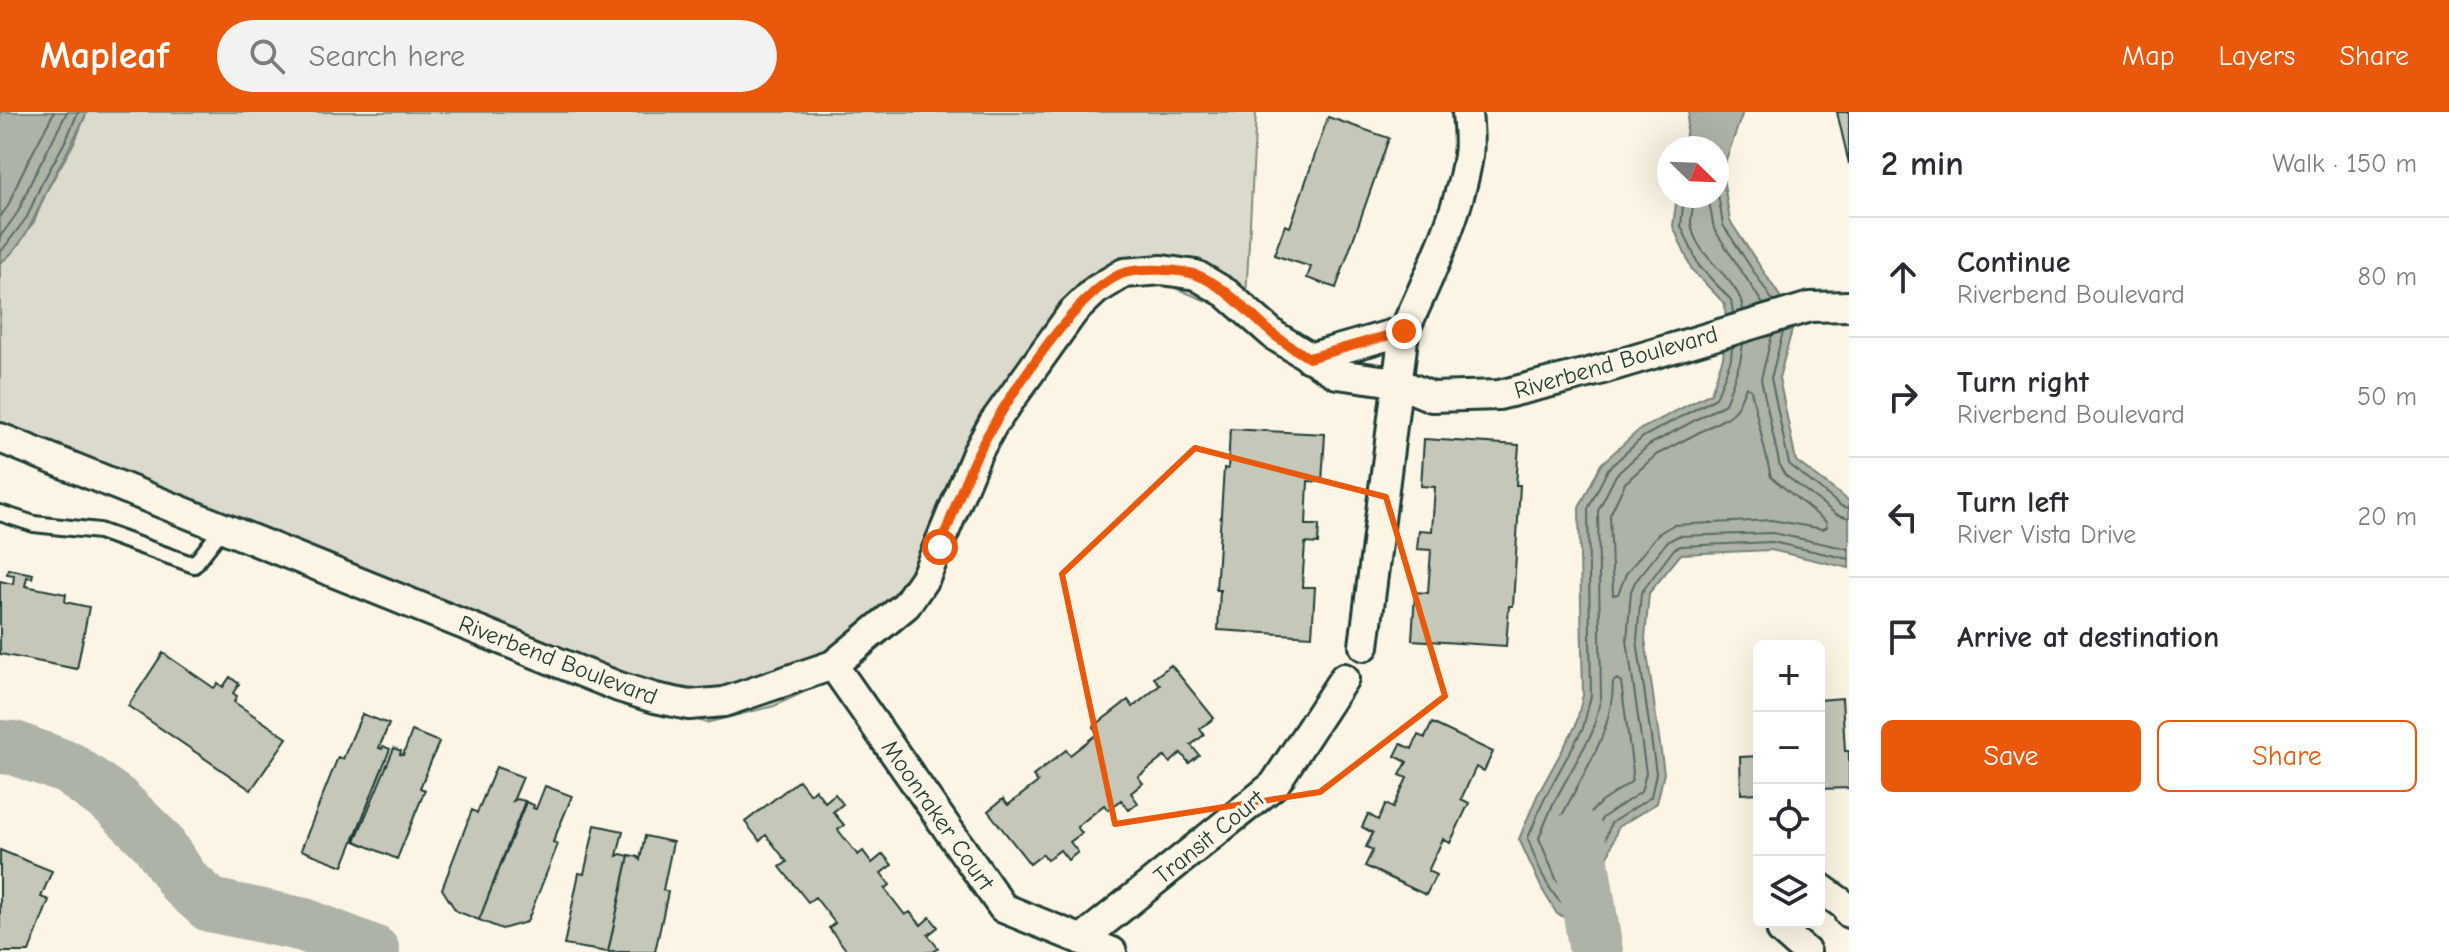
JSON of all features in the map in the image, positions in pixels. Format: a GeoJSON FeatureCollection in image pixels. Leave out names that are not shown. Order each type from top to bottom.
{"type":"FeatureCollection","features":[{"type":"Feature","properties":{"kind":"street"},"geometry":{"type":"LineString","coordinates":[[1364,646],[1404,331],[1425,286],[1461,190],[1468,152],[1467,112]]}},
{"type":"Feature","properties":{"kind":"street","name":"Riverbend Boulevard"},"geometry":{"type":"LineString","coordinates":[[0,438],[606,681],[655,698],[689,705],[724,702],[833,665],[906,605],[933,561],[977,453],[993,424],[1073,312],[1096,290],[1124,273],[1162,270],[1196,275],[1226,293],[1275,336],[1337,374],[1396,382],[1432,397],[1499,395],[1596,371],[1802,309],[1849,306]]}},
{"type":"Feature","properties":{"kind":"street"},"geometry":{"type":"LineString","coordinates":[[1309,358],[1404,331]]}},
{"type":"Feature","properties":{"kind":"street","name":"Moonraker Court"},"geometry":{"type":"LineString","coordinates":[[833,665],[1003,908],[1112,952]]}},
{"type":"Feature","properties":{"kind":"street","name":"Transit Court"},"geometry":{"type":"LineString","coordinates":[[1081,940],[1274,785],[1344,678]]}},
{"type":"Feature","properties":{"kind":"street"},"geometry":{"type":"LineString","coordinates":[[1825,891],[1847,907],[1849,913]]}},
{"type":"Feature","properties":{"kind":"street"},"geometry":{"type":"LineString","coordinates":[[1783,928],[1782,931],[1806,952]]}},
{"type":"Feature","properties":{"kind":"lane"},"geometry":{"type":"LineString","coordinates":[[0,513],[34,524],[99,531],[194,565],[223,528]]}},
{"type":"Feature","properties":{"kind":"highlighted area"},"geometry":{"type":"Polygon","coordinates":[[[1195,448],[1386,497],[1445,696],[1320,792],[1115,824],[1062,574],[1195,448]]]}},
{"type":"Feature","properties":{"kind":"shaded area"},"geometry":{"type":"Polygon","coordinates":[[[87,112],[1256,112],[1245,317],[1168,285],[1133,284],[1102,300],[1064,340],[1012,413],[921,601],[904,627],[865,661],[834,678],[774,706],[706,723],[389,610],[0,445],[0,263],[34,222],[87,112]]]}},
{"type":"Feature","properties":{"kind":"water"},"geometry":{"type":"Polygon","coordinates":[[[0,112],[87,112],[28,230],[16,248],[0,263],[0,112]]]}},
{"type":"Feature","properties":{"kind":"water"},"geometry":{"type":"Polygon","coordinates":[[[1689,112],[1743,112],[1729,151],[1729,136],[1686,136],[1689,112]]]}},
{"type":"Feature","properties":{"kind":"water"},"geometry":{"type":"Polygon","coordinates":[[[1675,208],[1728,208],[1730,221],[1795,319],[1779,378],[1796,461],[1849,501],[1849,568],[1771,550],[1681,554],[1649,593],[1645,639],[1664,773],[1657,803],[1618,827],[1585,925],[1557,914],[1519,839],[1537,796],[1576,725],[1583,695],[1579,508],[1601,464],[1639,430],[1711,393],[1723,357],[1725,304],[1692,270],[1673,226],[1675,208]]]}},
{"type":"Feature","properties":{"kind":"building"},"geometry":{"type":"Polygon","coordinates":[[[1837,112],[1849,112],[1849,164],[1837,112]]]}},
{"type":"Feature","properties":{"kind":"building"},"geometry":{"type":"Polygon","coordinates":[[[1328,117],[1389,138],[1336,288],[1307,278],[1311,267],[1274,255],[1285,225],[1290,227],[1328,117]]]}},
{"type":"Feature","properties":{"kind":"building"},"geometry":{"type":"Polygon","coordinates":[[[1230,429],[1325,434],[1322,482],[1308,481],[1306,525],[1319,525],[1318,544],[1305,543],[1302,587],[1315,587],[1312,636],[1218,630],[1220,590],[1216,590],[1224,468],[1228,469],[1230,429]]]}},
{"type":"Feature","properties":{"kind":"building"},"geometry":{"type":"Polygon","coordinates":[[[1424,439],[1519,445],[1516,485],[1520,485],[1513,606],[1509,606],[1506,646],[1412,640],[1415,592],[1428,593],[1431,550],[1417,549],[1419,530],[1432,531],[1435,487],[1421,486],[1424,439]]]}},
{"type":"Feature","properties":{"kind":"building"},"geometry":{"type":"Polygon","coordinates":[[[8,569],[33,574],[32,578],[27,577],[25,586],[66,594],[65,602],[89,607],[77,669],[0,654],[0,581],[13,584],[14,575],[7,574],[8,569]]]}},
{"type":"Feature","properties":{"kind":"building"},"geometry":{"type":"Polygon","coordinates":[[[163,653],[214,688],[218,683],[223,687],[230,677],[239,684],[233,693],[237,696],[234,702],[287,738],[251,790],[128,706],[163,653]]]}},
{"type":"Feature","properties":{"kind":"building"},"geometry":{"type":"Polygon","coordinates":[[[1171,665],[1214,718],[1200,729],[1204,735],[1191,745],[1199,755],[1189,763],[1181,753],[1170,763],[1165,756],[1138,777],[1143,783],[1131,793],[1138,803],[1129,810],[1121,800],[1108,810],[1104,805],[1077,827],[1082,833],[1070,842],[1078,852],[1068,860],[1060,850],[1047,860],[1043,854],[1030,864],[988,811],[1003,799],[1008,805],[1038,782],[1033,776],[1066,750],[1070,755],[1098,733],[1093,727],[1128,700],[1133,707],[1160,685],[1154,678],[1171,665]]]}},
{"type":"Feature","properties":{"kind":"building"},"geometry":{"type":"Polygon","coordinates":[[[1842,698],[1845,751],[1849,751],[1849,788],[1825,789],[1825,699],[1842,698]]]}},
{"type":"Feature","properties":{"kind":"building"},"geometry":{"type":"Polygon","coordinates":[[[362,714],[389,724],[379,748],[390,749],[343,866],[301,850],[338,757],[343,759],[362,714]]]}},
{"type":"Feature","properties":{"kind":"building"},"geometry":{"type":"Polygon","coordinates":[[[1432,723],[1493,752],[1484,771],[1476,767],[1461,799],[1469,803],[1450,843],[1443,839],[1428,871],[1436,875],[1426,895],[1365,866],[1373,850],[1366,847],[1373,833],[1362,827],[1368,814],[1378,820],[1386,804],[1393,808],[1407,778],[1400,775],[1407,762],[1395,756],[1401,744],[1412,749],[1418,735],[1425,738],[1432,723]]]}},
{"type":"Feature","properties":{"kind":"building"},"geometry":{"type":"Polygon","coordinates":[[[412,731],[439,742],[420,788],[425,790],[397,859],[355,841],[394,748],[403,755],[412,731]]]}},
{"type":"Feature","properties":{"kind":"building"},"geometry":{"type":"Polygon","coordinates":[[[1753,756],[1753,793],[1741,794],[1740,757],[1753,756]]]}},
{"type":"Feature","properties":{"kind":"building"},"geometry":{"type":"Polygon","coordinates":[[[496,767],[523,777],[513,801],[525,801],[479,920],[456,911],[442,889],[472,810],[477,813],[496,767]]]}},
{"type":"Feature","properties":{"kind":"building"},"geometry":{"type":"Polygon","coordinates":[[[799,780],[810,794],[815,789],[825,802],[835,794],[843,804],[833,812],[844,825],[838,830],[858,855],[863,851],[872,863],[883,854],[892,865],[881,873],[890,885],[885,889],[905,915],[910,912],[921,925],[930,917],[938,927],[928,935],[938,948],[933,952],[848,952],[829,928],[835,923],[815,897],[808,902],[780,867],[787,862],[766,835],[760,841],[745,822],[799,780]]]}},
{"type":"Feature","properties":{"kind":"building"},"geometry":{"type":"Polygon","coordinates":[[[545,786],[572,796],[553,842],[558,844],[527,922],[502,929],[479,920],[526,802],[536,809],[545,786]]]}},
{"type":"Feature","properties":{"kind":"building"},"geometry":{"type":"Polygon","coordinates":[[[595,825],[623,831],[617,856],[629,856],[608,952],[564,945],[579,873],[584,874],[595,825]]]}},
{"type":"Feature","properties":{"kind":"building"},"geometry":{"type":"Polygon","coordinates":[[[645,836],[673,842],[663,890],[668,892],[655,952],[608,952],[629,855],[640,860],[645,836]]]}},
{"type":"Feature","properties":{"kind":"building"},"geometry":{"type":"Polygon","coordinates":[[[0,850],[52,871],[41,897],[49,900],[29,952],[0,952],[0,850]]]}},
{"type":"Feature","properties":{"kind":"waterway"},"geometry":{"type":"LineString","coordinates":[[0,747],[14,748],[68,768],[115,801],[157,842],[184,882],[210,905],[304,925],[373,952]]}},
{"type":"Feature","properties":{"kind":"waterway"},"geometry":{"type":"LineString","coordinates":[[1578,837],[1596,952]]}},
{"type":"Feature","properties":{"kind":"route"},"geometry":{"type":"LineString","coordinates":[[940,547],[977,453],[993,424],[1073,312],[1096,290],[1124,273],[1162,270],[1196,275],[1226,293],[1275,336],[1309,358],[1404,331]]}}]}
